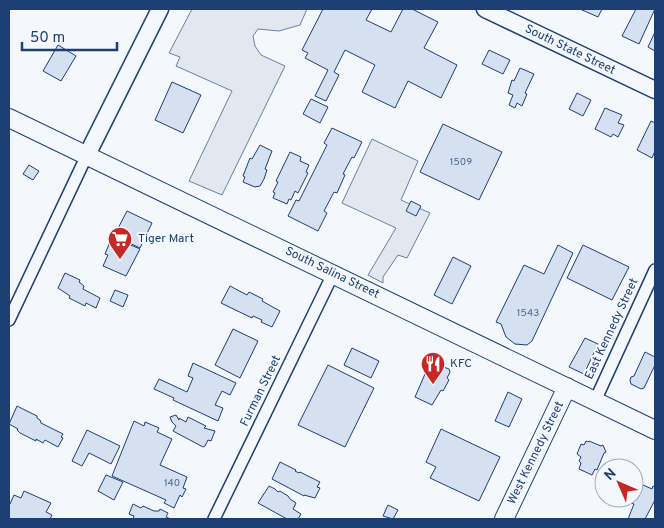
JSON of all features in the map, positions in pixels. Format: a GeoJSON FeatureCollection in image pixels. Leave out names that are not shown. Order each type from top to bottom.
{"type":"FeatureCollection","features":[{"type":"Feature","properties":{"kind":"main road","name":"South Salina Street"},"geometry":{"type":"LineString","coordinates":[[9,118],[655,430]]}},
{"type":"Feature","properties":{"kind":"main road","name":"West Kennedy Street"},"geometry":{"type":"LineString","coordinates":[[504,519],[567,388]]}},
{"type":"Feature","properties":{"kind":"street"},"geometry":{"type":"LineString","coordinates":[[9,320],[87,155],[160,9]]}},
{"type":"Feature","properties":{"kind":"street","name":"South State Street"},"geometry":{"type":"LineString","coordinates":[[485,9],[655,90]]}},
{"type":"Feature","properties":{"kind":"street","name":"East Kennedy Street"},"geometry":{"type":"LineString","coordinates":[[595,400],[655,270]]}},
{"type":"Feature","properties":{"kind":"street","name":"Furman Street"},"geometry":{"type":"LineString","coordinates":[[214,519],[333,274]]}},
{"type":"Feature","properties":{"kind":"shaded area"},"geometry":{"type":"Polygon","coordinates":[[[192,9],[307,9],[300,25],[279,31],[258,29],[253,36],[255,46],[261,55],[285,66],[222,195],[189,181],[232,91],[176,66],[180,57],[169,53],[192,9]]]}},
{"type":"Feature","properties":{"kind":"shaded area"},"geometry":{"type":"Polygon","coordinates":[[[372,139],[418,161],[401,200],[430,213],[407,258],[398,255],[383,277],[383,283],[368,275],[396,228],[342,203],[372,139]]]}},
{"type":"Feature","properties":{"kind":"building"},"geometry":{"type":"Polygon","coordinates":[[[323,9],[372,9],[366,20],[391,32],[403,9],[412,9],[438,22],[424,48],[457,65],[441,98],[408,81],[395,108],[362,92],[375,65],[345,50],[334,72],[339,75],[326,101],[315,96],[328,70],[305,58],[308,53],[302,50],[323,9]]]}},
{"type":"Feature","properties":{"kind":"building"},"geometry":{"type":"Polygon","coordinates":[[[580,9],[602,9],[598,17],[580,9]]]}},
{"type":"Feature","properties":{"kind":"building"},"geometry":{"type":"Polygon","coordinates":[[[636,9],[655,9],[639,44],[622,36],[636,9]]]}},
{"type":"Feature","properties":{"kind":"building"},"geometry":{"type":"Polygon","coordinates":[[[655,32],[655,51],[648,47],[655,32]]]}},
{"type":"Feature","properties":{"kind":"building"},"geometry":{"type":"Polygon","coordinates":[[[58,45],[76,56],[61,81],[43,71],[58,45]]]}},
{"type":"Feature","properties":{"kind":"building"},"geometry":{"type":"Polygon","coordinates":[[[489,50],[510,60],[503,74],[482,64],[489,50]]]}},
{"type":"Feature","properties":{"kind":"building"},"geometry":{"type":"Polygon","coordinates":[[[520,68],[534,74],[525,93],[527,94],[522,106],[517,103],[515,108],[509,105],[513,95],[508,93],[512,80],[514,81],[520,68]]]}},
{"type":"Feature","properties":{"kind":"building"},"geometry":{"type":"Polygon","coordinates":[[[172,82],[201,95],[183,133],[155,120],[172,82]]]}},
{"type":"Feature","properties":{"kind":"building"},"geometry":{"type":"Polygon","coordinates":[[[577,93],[591,100],[583,116],[569,109],[577,93]]]}},
{"type":"Feature","properties":{"kind":"building"},"geometry":{"type":"Polygon","coordinates":[[[311,99],[328,107],[320,123],[303,114],[311,99]]]}},
{"type":"Feature","properties":{"kind":"building"},"geometry":{"type":"Polygon","coordinates":[[[605,108],[622,115],[618,123],[624,125],[618,137],[613,134],[611,137],[595,129],[605,108]]]}},
{"type":"Feature","properties":{"kind":"building"},"geometry":{"type":"Polygon","coordinates":[[[651,121],[655,123],[655,151],[652,158],[637,150],[651,121]]]}},
{"type":"Feature","properties":{"kind":"building"},"geometry":{"type":"Polygon","coordinates":[[[443,124],[502,152],[479,200],[420,172],[443,124]]]}},
{"type":"Feature","properties":{"kind":"building"},"geometry":{"type":"Polygon","coordinates":[[[332,128],[362,142],[343,174],[345,175],[337,193],[334,192],[324,211],[327,213],[318,231],[288,216],[296,200],[299,201],[327,145],[324,143],[332,128]]]}},
{"type":"Feature","properties":{"kind":"building"},"geometry":{"type":"Polygon","coordinates":[[[260,145],[272,151],[265,169],[267,170],[264,179],[260,186],[255,187],[243,182],[245,177],[243,176],[250,158],[252,159],[260,145]]]}},
{"type":"Feature","properties":{"kind":"building"},"geometry":{"type":"Polygon","coordinates":[[[290,152],[301,157],[300,161],[309,165],[306,172],[308,173],[298,193],[295,191],[287,204],[273,198],[275,193],[273,192],[278,182],[276,181],[290,152]]]}},
{"type":"Feature","properties":{"kind":"building"},"geometry":{"type":"Polygon","coordinates":[[[29,165],[39,171],[33,180],[23,174],[29,165]]]}},
{"type":"Feature","properties":{"kind":"building"},"geometry":{"type":"Polygon","coordinates":[[[411,201],[421,206],[416,216],[406,211],[411,201]]]}},
{"type":"Feature","properties":{"kind":"building"},"geometry":{"type":"Polygon","coordinates":[[[127,211],[152,223],[140,248],[114,236],[127,211]]]}},
{"type":"Feature","properties":{"kind":"building","name":"Tiger Mart"},"geometry":{"type":"Polygon","coordinates":[[[112,237],[140,249],[126,276],[103,266],[108,255],[105,254],[112,237]]]}},
{"type":"Feature","properties":{"kind":"building"},"geometry":{"type":"Polygon","coordinates":[[[558,245],[573,253],[532,341],[527,345],[515,344],[506,337],[501,324],[496,322],[524,265],[544,274],[558,245]]]}},
{"type":"Feature","properties":{"kind":"building"},"geometry":{"type":"Polygon","coordinates":[[[583,245],[629,267],[612,300],[567,278],[583,245]]]}},
{"type":"Feature","properties":{"kind":"building"},"geometry":{"type":"Polygon","coordinates":[[[453,257],[471,266],[452,304],[434,295],[453,257]]]}},
{"type":"Feature","properties":{"kind":"building"},"geometry":{"type":"Polygon","coordinates":[[[65,273],[80,280],[79,282],[84,286],[83,289],[100,298],[96,308],[86,303],[85,306],[69,298],[70,296],[58,288],[65,273]]]}},
{"type":"Feature","properties":{"kind":"building"},"geometry":{"type":"Polygon","coordinates":[[[230,286],[247,295],[249,292],[263,299],[262,301],[280,311],[272,327],[261,322],[262,320],[253,316],[252,318],[221,303],[230,286]]]}},
{"type":"Feature","properties":{"kind":"building"},"geometry":{"type":"Polygon","coordinates":[[[115,290],[128,295],[123,307],[110,301],[115,290]]]}},
{"type":"Feature","properties":{"kind":"building"},"geometry":{"type":"Polygon","coordinates":[[[233,329],[258,341],[240,378],[215,365],[233,329]]]}},
{"type":"Feature","properties":{"kind":"building"},"geometry":{"type":"Polygon","coordinates":[[[585,338],[598,344],[584,374],[569,367],[585,338]]]}},
{"type":"Feature","properties":{"kind":"building"},"geometry":{"type":"Polygon","coordinates":[[[352,348],[379,361],[371,378],[344,365],[352,348]]]}},
{"type":"Feature","properties":{"kind":"building"},"geometry":{"type":"Polygon","coordinates":[[[645,352],[655,357],[655,365],[644,388],[641,389],[631,384],[630,380],[634,376],[645,352]]]}},
{"type":"Feature","properties":{"kind":"building","name":"KFC"},"geometry":{"type":"Polygon","coordinates":[[[431,362],[449,369],[450,372],[447,378],[449,380],[443,391],[441,390],[432,405],[415,397],[424,373],[431,362]]]}},
{"type":"Feature","properties":{"kind":"building"},"geometry":{"type":"Polygon","coordinates":[[[193,363],[236,383],[230,395],[222,391],[215,405],[223,408],[218,421],[154,389],[159,379],[187,392],[193,378],[188,376],[193,363]]]}},
{"type":"Feature","properties":{"kind":"building"},"geometry":{"type":"Polygon","coordinates":[[[328,365],[374,388],[345,447],[298,425],[328,365]]]}},
{"type":"Feature","properties":{"kind":"building"},"geometry":{"type":"Polygon","coordinates":[[[508,392],[522,399],[509,427],[495,421],[508,392]]]}},
{"type":"Feature","properties":{"kind":"building"},"geometry":{"type":"Polygon","coordinates":[[[17,406],[37,416],[41,423],[63,434],[58,447],[45,440],[43,443],[36,439],[36,441],[20,433],[18,429],[9,424],[17,406]]]}},
{"type":"Feature","properties":{"kind":"building"},"geometry":{"type":"Polygon","coordinates":[[[176,415],[179,420],[179,418],[186,422],[188,417],[206,426],[204,428],[215,431],[211,441],[208,440],[203,447],[173,431],[176,426],[170,417],[176,415]]]}},
{"type":"Feature","properties":{"kind":"building"},"geometry":{"type":"Polygon","coordinates":[[[134,421],[144,426],[145,422],[159,428],[157,432],[172,439],[160,465],[187,477],[183,488],[186,489],[182,497],[180,495],[174,508],[164,503],[166,500],[112,476],[134,421]]]}},
{"type":"Feature","properties":{"kind":"building"},"geometry":{"type":"Polygon","coordinates":[[[441,429],[500,457],[479,501],[430,478],[436,467],[426,462],[441,429]]]}},
{"type":"Feature","properties":{"kind":"building"},"geometry":{"type":"Polygon","coordinates":[[[87,430],[120,446],[111,464],[89,453],[82,466],[72,461],[87,430]]]}},
{"type":"Feature","properties":{"kind":"building"},"geometry":{"type":"Polygon","coordinates":[[[586,441],[589,441],[601,446],[603,445],[606,452],[602,458],[594,458],[594,471],[592,475],[579,469],[581,457],[577,454],[581,444],[584,445],[586,441]]]}},
{"type":"Feature","properties":{"kind":"building"},"geometry":{"type":"Polygon","coordinates":[[[280,462],[320,482],[317,487],[320,488],[315,498],[304,496],[272,479],[280,462]]]}},
{"type":"Feature","properties":{"kind":"building"},"geometry":{"type":"Polygon","coordinates":[[[106,475],[123,482],[114,500],[98,491],[106,475]]]}},
{"type":"Feature","properties":{"kind":"building"},"geometry":{"type":"Polygon","coordinates":[[[644,485],[652,489],[653,486],[655,487],[655,500],[645,519],[628,519],[632,508],[644,508],[644,485]]]}},
{"type":"Feature","properties":{"kind":"building"},"geometry":{"type":"Polygon","coordinates":[[[269,486],[288,496],[296,503],[293,509],[301,514],[298,519],[287,519],[258,503],[269,486]]]}},
{"type":"Feature","properties":{"kind":"building"},"geometry":{"type":"Polygon","coordinates":[[[24,491],[51,503],[46,512],[52,515],[50,519],[9,519],[9,504],[14,495],[21,498],[24,491]]]}},
{"type":"Feature","properties":{"kind":"building"},"geometry":{"type":"Polygon","coordinates":[[[133,504],[154,511],[159,511],[160,509],[168,513],[166,517],[171,519],[133,519],[134,516],[129,514],[133,504]]]}},
{"type":"Feature","properties":{"kind":"building"},"geometry":{"type":"Polygon","coordinates":[[[388,505],[398,510],[393,519],[383,516],[388,505]]]}},
{"type":"Feature","properties":{"kind":"place","name":"Tiger Mart"},"geometry":{"type":"Point","coordinates":[120,260]}},
{"type":"Feature","properties":{"kind":"place","name":"KFC"},"geometry":{"type":"Point","coordinates":[433,385]}}]}
